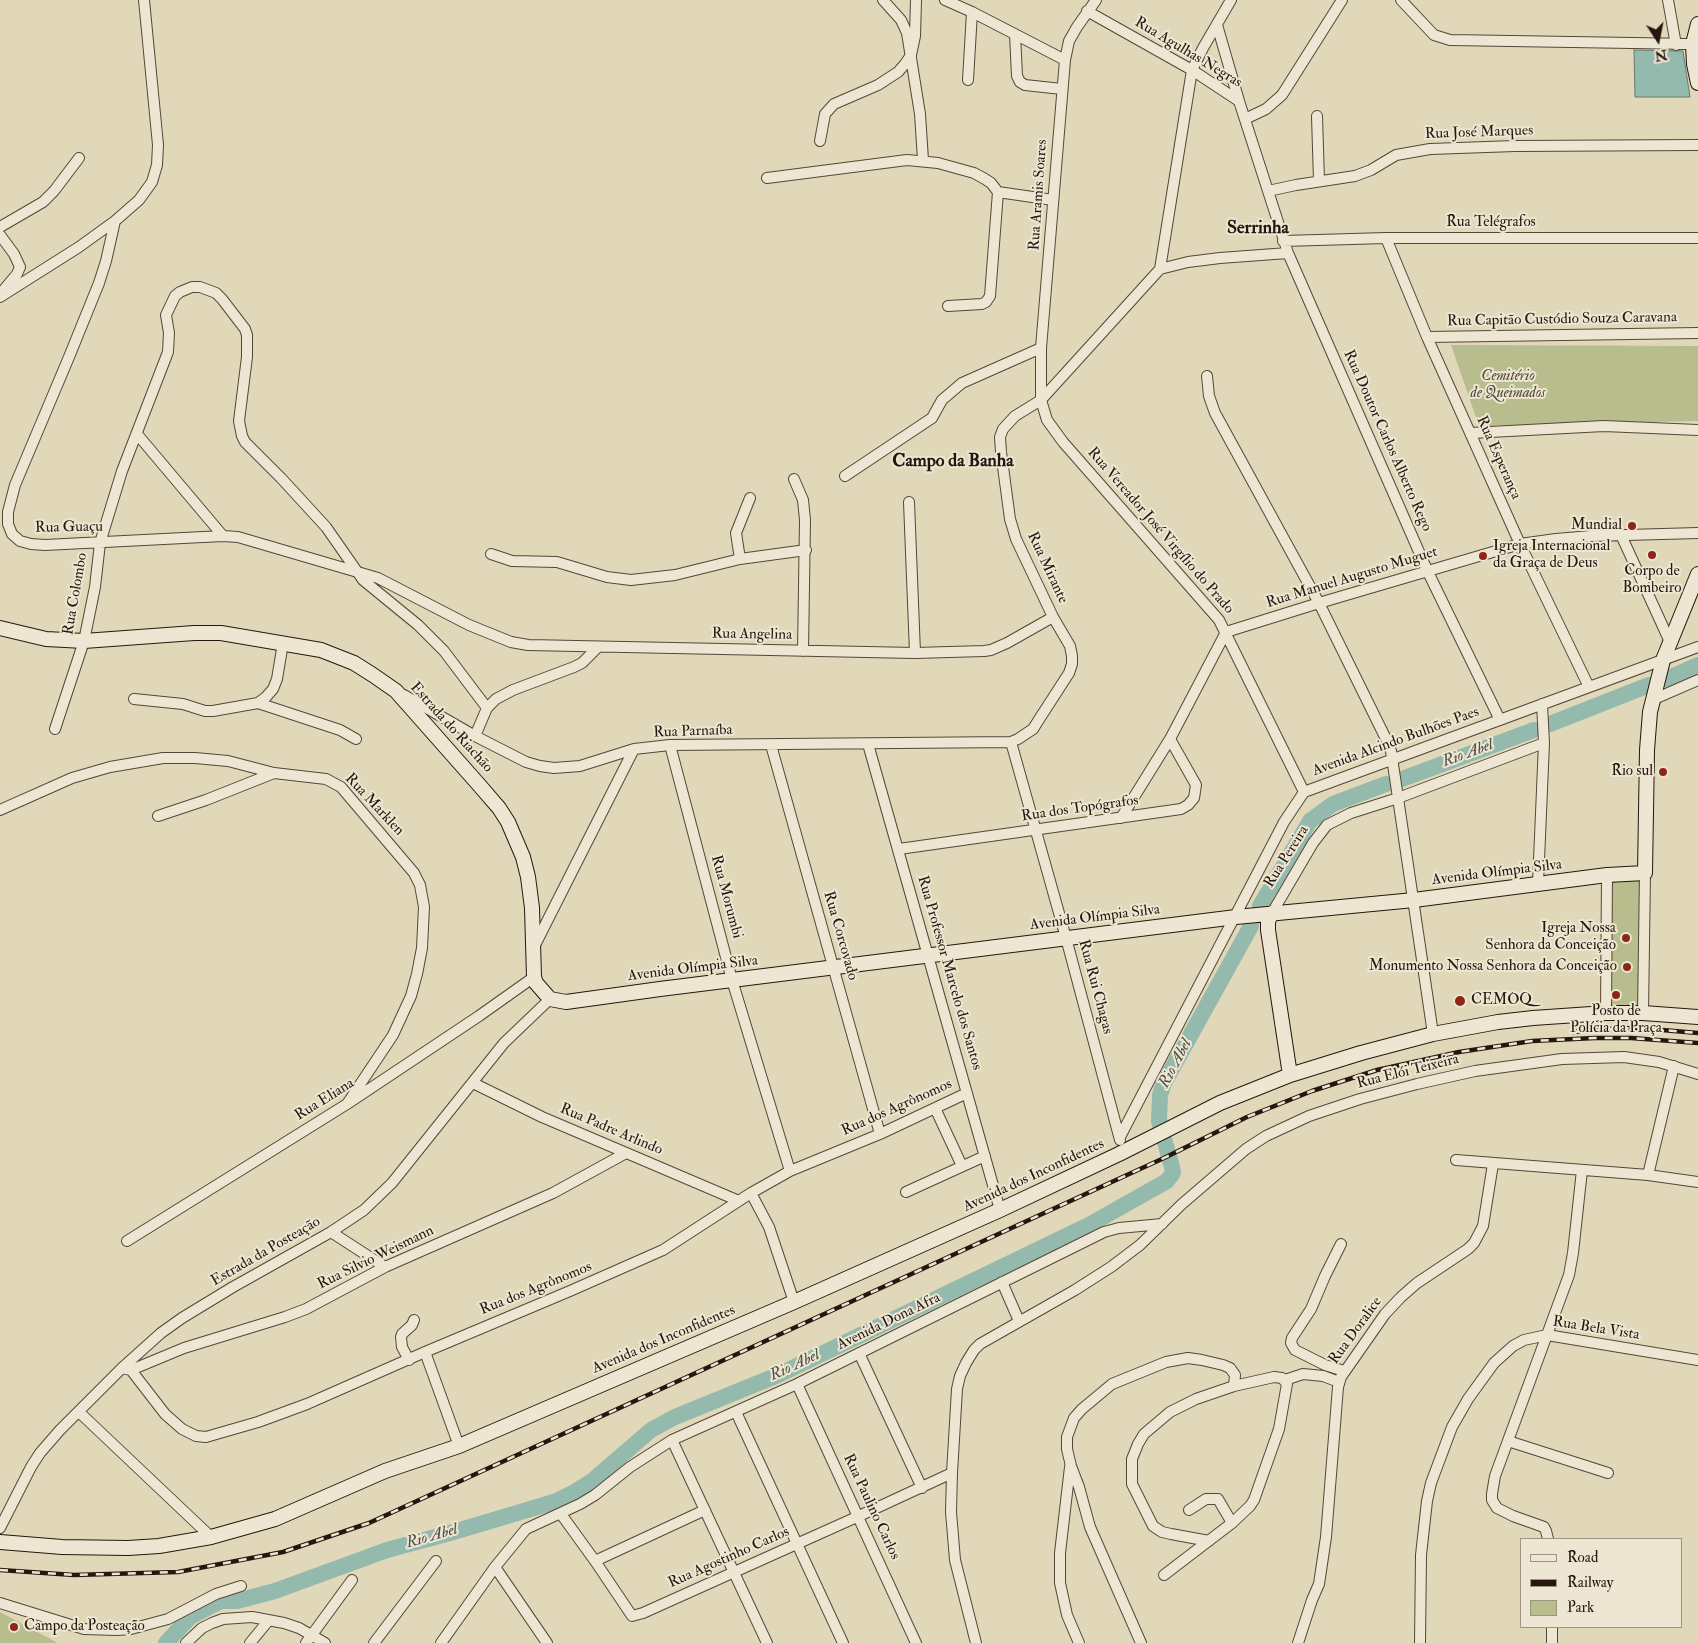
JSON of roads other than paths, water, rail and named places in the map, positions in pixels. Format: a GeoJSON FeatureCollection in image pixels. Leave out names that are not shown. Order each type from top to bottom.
{"type":"FeatureCollection","features":[{"type":"Feature","properties":{"kind":"main road"},"geometry":{"type":"LineString","coordinates":[[1698,24],[1693,44],[1694,64],[1698,82]]}},
{"type":"Feature","properties":{"kind":"main road"},"geometry":{"type":"LineString","coordinates":[[1645,873],[1647,750],[1653,696],[1670,642],[1698,574]]}},
{"type":"Feature","properties":{"kind":"main road","name":"Estrada do Riachão"},"geometry":{"type":"LineString","coordinates":[[0,628],[38,638],[84,641],[194,633],[221,633],[283,642],[321,650],[354,663],[396,691],[499,808],[508,822],[523,857],[528,877],[532,908],[534,977]]}},
{"type":"Feature","properties":{"kind":"main road","name":"Avenida Olímpia Silva"},"geometry":{"type":"LineString","coordinates":[[550,999],[566,1002],[1241,917],[1414,900],[1608,875],[1645,873]]}},
{"type":"Feature","properties":{"kind":"main road","name":"Rua Pereira"},"geometry":{"type":"LineString","coordinates":[[1268,914],[1268,930],[1290,1075]]}},
{"type":"Feature","properties":{"kind":"main road"},"geometry":{"type":"LineString","coordinates":[[534,977],[539,988],[550,999]]}},
{"type":"Feature","properties":{"kind":"main road","name":"Avenida dos Inconfidentes"},"geometry":{"type":"LineString","coordinates":[[0,1542],[62,1547],[128,1548],[184,1543],[275,1519],[385,1471],[459,1446],[794,1302],[1000,1210],[1119,1154],[1220,1103],[1290,1075],[1361,1053],[1433,1034],[1498,1022],[1533,1018],[1606,1013],[1643,1013],[1698,1017]]}},
{"type":"Feature","properties":{"kind":"street"},"geometry":{"type":"LineString","coordinates":[[0,295],[79,247],[115,221],[145,193],[152,182],[157,165],[158,145],[144,0]]}},
{"type":"Feature","properties":{"kind":"street"},"geometry":{"type":"LineString","coordinates":[[883,0],[904,26],[911,55],[920,114],[923,160]]}},
{"type":"Feature","properties":{"kind":"street"},"geometry":{"type":"LineString","coordinates":[[820,141],[823,120],[828,108],[839,100],[878,85],[889,78],[898,72],[911,55],[916,27],[916,0]]}},
{"type":"Feature","properties":{"kind":"street"},"geometry":{"type":"LineString","coordinates":[[945,0],[1065,60]]}},
{"type":"Feature","properties":{"kind":"street","name":"Rua Aramis Soares"},"geometry":{"type":"LineString","coordinates":[[1041,400],[1041,348],[1065,60],[1069,41],[1096,0]]}},
{"type":"Feature","properties":{"kind":"street"},"geometry":{"type":"LineString","coordinates":[[1231,0],[1192,70],[1160,269],[1188,262],[1220,258],[1288,254]]}},
{"type":"Feature","properties":{"kind":"street"},"geometry":{"type":"LineString","coordinates":[[1245,119],[1266,109],[1282,95],[1342,0]]}},
{"type":"Feature","properties":{"kind":"street"},"geometry":{"type":"LineString","coordinates":[[1401,0],[1434,35],[1450,40],[1693,44]]}},
{"type":"Feature","properties":{"kind":"street"},"geometry":{"type":"LineString","coordinates":[[1668,0],[1676,44]]}},
{"type":"Feature","properties":{"kind":"street"},"geometry":{"type":"LineString","coordinates":[[968,80],[972,12]]}},
{"type":"Feature","properties":{"kind":"street","name":"Rua Agulhas Negras"},"geometry":{"type":"LineString","coordinates":[[1087,12],[1192,70],[1239,101],[1288,254]]}},
{"type":"Feature","properties":{"kind":"street"},"geometry":{"type":"LineString","coordinates":[[1217,25],[1239,101]]}},
{"type":"Feature","properties":{"kind":"street"},"geometry":{"type":"LineString","coordinates":[[1015,34],[1017,76],[1020,82],[1025,85],[1062,89]]}},
{"type":"Feature","properties":{"kind":"street"},"geometry":{"type":"LineString","coordinates":[[1316,116],[1320,181]]}},
{"type":"Feature","properties":{"kind":"street","name":"Rua José Marques"},"geometry":{"type":"LineString","coordinates":[[1268,191],[1364,173],[1396,155],[1430,149],[1515,146],[1698,145]]}},
{"type":"Feature","properties":{"kind":"street"},"geometry":{"type":"LineString","coordinates":[[0,227],[43,202],[54,191],[79,158]]}},
{"type":"Feature","properties":{"kind":"street"},"geometry":{"type":"LineString","coordinates":[[767,178],[907,160],[923,160],[938,162],[974,173],[991,183],[998,192],[990,296],[982,304],[948,306]]}},
{"type":"Feature","properties":{"kind":"street"},"geometry":{"type":"LineString","coordinates":[[998,192],[1053,200]]}},
{"type":"Feature","properties":{"kind":"street","name":"Rua Guaçu"},"geometry":{"type":"LineString","coordinates":[[115,221],[99,283],[15,485],[8,512],[8,524],[12,534],[24,543],[45,544],[222,536],[250,540],[378,578],[448,614]]}},
{"type":"Feature","properties":{"kind":"street"},"geometry":{"type":"LineString","coordinates":[[0,235],[20,267],[17,274],[0,295]]}},
{"type":"Feature","properties":{"kind":"street","name":"Rua Telégrafos"},"geometry":{"type":"LineString","coordinates":[[1283,241],[1386,238],[1698,238]]}},
{"type":"Feature","properties":{"kind":"street","name":"Rua Esperança"},"geometry":{"type":"LineString","coordinates":[[1386,238],[1427,337],[1520,544],[1589,687]]}},
{"type":"Feature","properties":{"kind":"street","name":"Rua Doutor Carlos Alberto Rego"},"geometry":{"type":"LineString","coordinates":[[1288,254],[1427,570],[1500,720]]}},
{"type":"Feature","properties":{"kind":"street","name":"Rua Mirante"},"geometry":{"type":"LineString","coordinates":[[1011,742],[1025,736],[1033,729],[1069,673],[1072,664],[1070,646],[1016,539],[1010,519],[1001,444],[1002,433],[1008,422],[1015,416],[1041,400],[1160,269]]}},
{"type":"Feature","properties":{"kind":"street","name":"Rua Colombo"},"geometry":{"type":"LineString","coordinates":[[55,729],[84,641],[95,587],[100,543],[122,471],[168,352],[169,333],[166,315],[175,296],[186,288],[200,287],[216,293],[242,324],[247,335],[247,358],[239,420],[243,439],[326,527],[342,547],[354,570]]}},
{"type":"Feature","properties":{"kind":"street","name":"Rua Capitão Custódio Souza Caravana"},"geometry":{"type":"LineString","coordinates":[[1427,337],[1698,333]]}},
{"type":"Feature","properties":{"kind":"street"},"geometry":{"type":"LineString","coordinates":[[845,476],[932,418],[942,400],[962,384],[1041,348]]}},
{"type":"Feature","properties":{"kind":"street"},"geometry":{"type":"LineString","coordinates":[[1207,376],[1209,396],[1215,412],[1319,602],[1387,741],[1398,794],[1433,1034]]}},
{"type":"Feature","properties":{"kind":"street","name":"Rua Vereador José Virgílio do Prado"},"geometry":{"type":"LineString","coordinates":[[1041,400],[1047,420],[1063,442],[1212,610],[1226,632],[1304,792]]}},
{"type":"Feature","properties":{"kind":"street"},"geometry":{"type":"LineString","coordinates":[[1471,433],[1604,426],[1698,430]]}},
{"type":"Feature","properties":{"kind":"street"},"geometry":{"type":"LineString","coordinates":[[137,434],[222,536]]}},
{"type":"Feature","properties":{"kind":"street"},"geometry":{"type":"LineString","coordinates":[[794,479],[803,500],[804,509],[806,550],[803,651]]}},
{"type":"Feature","properties":{"kind":"street"},"geometry":{"type":"LineString","coordinates":[[740,559],[736,533],[750,498]]}},
{"type":"Feature","properties":{"kind":"street"},"geometry":{"type":"LineString","coordinates":[[909,502],[915,653]]}},
{"type":"Feature","properties":{"kind":"street","name":"Rua Manuel Augusto Muguet"},"geometry":{"type":"LineString","coordinates":[[1226,632],[1319,602],[1520,544],[1556,538],[1698,533]]}},
{"type":"Feature","properties":{"kind":"street"},"geometry":{"type":"LineString","coordinates":[[1621,535],[1670,642]]}},
{"type":"Feature","properties":{"kind":"street"},"geometry":{"type":"LineString","coordinates":[[491,554],[512,561],[557,562],[607,577],[631,580],[675,575],[740,559],[806,550]]}},
{"type":"Feature","properties":{"kind":"street"},"geometry":{"type":"LineString","coordinates":[[354,570],[363,580],[418,625],[444,651],[487,708]]}},
{"type":"Feature","properties":{"kind":"street","name":"Rua Angelina"},"geometry":{"type":"LineString","coordinates":[[448,614],[486,632],[520,645],[915,653],[991,650],[1054,617]]}},
{"type":"Feature","properties":{"kind":"street"},"geometry":{"type":"LineString","coordinates":[[1121,818],[1170,739],[1226,632]]}},
{"type":"Feature","properties":{"kind":"street"},"geometry":{"type":"LineString","coordinates":[[134,700],[183,704],[213,711],[258,703],[266,697],[275,684],[283,642]]}},
{"type":"Feature","properties":{"kind":"street"},"geometry":{"type":"LineString","coordinates":[[476,736],[487,708],[491,703],[503,695],[560,674],[582,663],[598,647]]}},
{"type":"Feature","properties":{"kind":"street","name":"Avenida Alcindo Bulhões Paes"},"geometry":{"type":"LineString","coordinates":[[1120,1137],[1241,917],[1284,822],[1304,792],[1500,720],[1542,708],[1589,687],[1662,665],[1698,647]]}},
{"type":"Feature","properties":{"kind":"street"},"geometry":{"type":"LineString","coordinates":[[1653,696],[1698,680]]}},
{"type":"Feature","properties":{"kind":"street","name":"Rua Parnaíba"},"geometry":{"type":"LineString","coordinates":[[396,691],[526,762],[554,768],[580,766],[634,749],[670,745],[1011,742]]}},
{"type":"Feature","properties":{"kind":"street"},"geometry":{"type":"LineString","coordinates":[[258,703],[340,730],[356,739]]}},
{"type":"Feature","properties":{"kind":"street"},"geometry":{"type":"LineString","coordinates":[[1538,883],[1544,740],[1542,708]]}},
{"type":"Feature","properties":{"kind":"street","name":"Rua dos Topógrafos"},"geometry":{"type":"LineString","coordinates":[[899,850],[1181,809],[1194,798],[1196,785],[1170,739]]}},
{"type":"Feature","properties":{"kind":"street","name":"Rua Pereira"},"geometry":{"type":"LineString","coordinates":[[1268,914],[1313,843],[1327,825],[1398,794],[1544,740]]}},
{"type":"Feature","properties":{"kind":"street","name":"Rua Rui Chagas"},"geometry":{"type":"LineString","coordinates":[[1011,742],[1120,1137],[1119,1154]]}},
{"type":"Feature","properties":{"kind":"street","name":"Rua Professor Marcelo dos Santos"},"geometry":{"type":"LineString","coordinates":[[868,744],[1000,1210]]}},
{"type":"Feature","properties":{"kind":"street","name":"Rua Morumbi"},"geometry":{"type":"LineString","coordinates":[[670,745],[732,980],[790,1171]]}},
{"type":"Feature","properties":{"kind":"street","name":"Rua Corcovado"},"geometry":{"type":"LineString","coordinates":[[771,745],[880,1134]]}},
{"type":"Feature","properties":{"kind":"street"},"geometry":{"type":"LineString","coordinates":[[534,948],[634,749]]}},
{"type":"Feature","properties":{"kind":"street","name":"Rua Marklen"},"geometry":{"type":"LineString","coordinates":[[0,810],[72,778],[110,767],[146,760],[195,758],[228,761],[274,773],[326,779],[341,788],[405,861],[420,885],[423,895],[424,915],[422,948],[411,996],[393,1035],[347,1104]]}},
{"type":"Feature","properties":{"kind":"street"},"geometry":{"type":"LineString","coordinates":[[158,816],[206,800],[274,773]]}},
{"type":"Feature","properties":{"kind":"street"},"geometry":{"type":"LineString","coordinates":[[1643,1013],[1645,873]]}},
{"type":"Feature","properties":{"kind":"street"},"geometry":{"type":"LineString","coordinates":[[1606,1013],[1608,875]]}},
{"type":"Feature","properties":{"kind":"street","name":"Rua Eliana"},"geometry":{"type":"LineString","coordinates":[[127,1241],[347,1104],[534,977]]}},
{"type":"Feature","properties":{"kind":"street","name":"Estrada da Posteação"},"geometry":{"type":"LineString","coordinates":[[0,1528],[31,1466],[40,1453],[161,1332],[233,1286],[331,1232],[364,1210],[392,1183],[504,1043],[550,999]]}},
{"type":"Feature","properties":{"kind":"street","name":"Rua Elói Teixeira"},"geometry":{"type":"LineString","coordinates":[[976,1643],[955,1560],[952,1536],[952,1472],[956,1402],[960,1376],[969,1356],[980,1344],[1075,1290],[1111,1267],[1140,1245],[1194,1193],[1246,1149],[1309,1116],[1360,1099],[1474,1071],[1562,1059],[1624,1057],[1674,1066],[1698,1074]]}},
{"type":"Feature","properties":{"kind":"street"},"geometry":{"type":"LineString","coordinates":[[1648,1175],[1674,1066]]}},
{"type":"Feature","properties":{"kind":"street","name":"Rua Padre Arlindo"},"geometry":{"type":"LineString","coordinates":[[473,1083],[542,1117],[739,1201]]}},
{"type":"Feature","properties":{"kind":"street","name":"Rua dos Agrônomos"},"geometry":{"type":"LineString","coordinates":[[126,1369],[165,1414],[196,1436],[206,1437],[258,1422],[307,1404],[425,1352],[570,1292],[663,1250],[750,1193],[790,1171],[880,1134],[967,1093]]}},
{"type":"Feature","properties":{"kind":"street"},"geometry":{"type":"LineString","coordinates":[[934,1108],[962,1166]]}},
{"type":"Feature","properties":{"kind":"street","name":"Rua Silvio Weismann"},"geometry":{"type":"LineString","coordinates":[[126,1369],[184,1348],[299,1312],[326,1300],[385,1267],[553,1193],[626,1153]]}},
{"type":"Feature","properties":{"kind":"street"},"geometry":{"type":"LineString","coordinates":[[906,1192],[985,1156]]}},
{"type":"Feature","properties":{"kind":"street"},"geometry":{"type":"LineString","coordinates":[[1456,1160],[1648,1175],[1698,1182]]}},
{"type":"Feature","properties":{"kind":"street","name":"Rua Doralice"},"geometry":{"type":"LineString","coordinates":[[1298,1643],[1319,1584],[1326,1537],[1339,1382],[1344,1370],[1385,1314],[1401,1297],[1424,1278],[1474,1243],[1483,1226],[1493,1164]]}},
{"type":"Feature","properties":{"kind":"street"},"geometry":{"type":"LineString","coordinates":[[1548,1538],[1544,1527],[1504,1512],[1497,1508],[1492,1500],[1496,1476],[1569,1275],[1582,1170]]}},
{"type":"Feature","properties":{"kind":"street"},"geometry":{"type":"LineString","coordinates":[[750,1193],[765,1217],[772,1234],[794,1302]]}},
{"type":"Feature","properties":{"kind":"street","name":"Avenida Dona Afra"},"geometry":{"type":"LineString","coordinates":[[441,1643],[495,1567],[526,1529],[561,1514],[595,1495],[630,1467],[672,1440],[798,1384],[1104,1232],[1119,1228],[1162,1224]]}},
{"type":"Feature","properties":{"kind":"street"},"geometry":{"type":"LineString","coordinates":[[331,1232],[385,1267]]}},
{"type":"Feature","properties":{"kind":"street"},"geometry":{"type":"LineString","coordinates":[[1341,1244],[1311,1309],[1291,1342],[1295,1350],[1325,1365],[1344,1370]]}},
{"type":"Feature","properties":{"kind":"street"},"geometry":{"type":"LineString","coordinates":[[1002,1282],[1019,1321]]}},
{"type":"Feature","properties":{"kind":"street"},"geometry":{"type":"LineString","coordinates":[[409,1360],[402,1347],[400,1337],[412,1325],[414,1320]]}},
{"type":"Feature","properties":{"kind":"street","name":"Rua Bela Vista"},"geometry":{"type":"LineString","coordinates":[[1420,1643],[1421,1555],[1427,1501],[1441,1454],[1452,1427],[1468,1399],[1494,1363],[1518,1343],[1547,1335],[1698,1360]]}},
{"type":"Feature","properties":{"kind":"street"},"geometry":{"type":"LineString","coordinates":[[425,1352],[459,1446]]}},
{"type":"Feature","properties":{"kind":"street"},"geometry":{"type":"LineString","coordinates":[[859,1353],[922,1488]]}},
{"type":"Feature","properties":{"kind":"street"},"geometry":{"type":"LineString","coordinates":[[1141,1643],[1090,1527],[1071,1466],[1067,1449],[1067,1437],[1074,1418],[1112,1384],[1166,1362],[1188,1358],[1214,1362],[1230,1368],[1235,1375],[1234,1386]]}},
{"type":"Feature","properties":{"kind":"street"},"geometry":{"type":"LineString","coordinates":[[1209,1541],[1162,1532],[1153,1526],[1132,1484],[1132,1459],[1144,1434],[1170,1412],[1196,1399],[1234,1386],[1274,1377],[1285,1380],[1303,1374],[1323,1376],[1339,1382]]}},
{"type":"Feature","properties":{"kind":"street"},"geometry":{"type":"LineString","coordinates":[[1164,1575],[1232,1523],[1254,1500],[1279,1429],[1288,1388],[1285,1380]]}},
{"type":"Feature","properties":{"kind":"street","name":"Rua Paulino Carlos"},"geometry":{"type":"LineString","coordinates":[[798,1384],[916,1643]]}},
{"type":"Feature","properties":{"kind":"street"},"geometry":{"type":"LineString","coordinates":[[79,1412],[211,1537]]}},
{"type":"Feature","properties":{"kind":"street"},"geometry":{"type":"LineString","coordinates":[[736,1412],[843,1643]]}},
{"type":"Feature","properties":{"kind":"street"},"geometry":{"type":"LineString","coordinates":[[672,1440],[767,1643]]}},
{"type":"Feature","properties":{"kind":"street"},"geometry":{"type":"LineString","coordinates":[[1508,1441],[1608,1473]]}},
{"type":"Feature","properties":{"kind":"street"},"geometry":{"type":"LineString","coordinates":[[1071,1466],[1060,1553],[1060,1583],[1067,1615],[1080,1643]]}},
{"type":"Feature","properties":{"kind":"street","name":"Rua Agostinho Carlos"},"geometry":{"type":"LineString","coordinates":[[561,1514],[632,1616],[643,1613],[922,1488],[952,1472]]}},
{"type":"Feature","properties":{"kind":"street"},"geometry":{"type":"LineString","coordinates":[[1189,1510],[1206,1499],[1218,1499],[1232,1523]]}},
{"type":"Feature","properties":{"kind":"street"},"geometry":{"type":"LineString","coordinates":[[595,1561],[705,1510]]}},
{"type":"Feature","properties":{"kind":"street"},"geometry":{"type":"LineString","coordinates":[[374,1643],[436,1561]]}},
{"type":"Feature","properties":{"kind":"street"},"geometry":{"type":"LineString","coordinates":[[495,1567],[543,1641]]}},
{"type":"Feature","properties":{"kind":"street"},"geometry":{"type":"LineString","coordinates":[[309,1639],[352,1580]]}},
{"type":"Feature","properties":{"kind":"street"},"geometry":{"type":"LineString","coordinates":[[0,1603],[84,1628],[118,1630],[168,1619],[216,1594],[241,1586]]}},
{"type":"Feature","properties":{"kind":"street"},"geometry":{"type":"LineString","coordinates":[[186,1643],[202,1628],[212,1623],[223,1619],[252,1617],[299,1628],[309,1639],[325,1643]]}},
{"type":"Feature","properties":{"kind":"street"},"geometry":{"type":"LineString","coordinates":[[250,1643],[269,1620]]}},
{"type":"Feature","properties":{"kind":"street"},"geometry":{"type":"LineString","coordinates":[[1552,1628],[1552,1643]]}},
{"type":"Feature","properties":{"kind":"water"},"geometry":{"type":"Polygon","coordinates":[[[1634,50],[1683,51],[1690,97],[1635,97],[1634,50]]]}},
{"type":"Feature","properties":{"kind":"waterway","name":"Rio Abel"},"geometry":{"type":"LineString","coordinates":[[1666,679],[1698,665]]}},
{"type":"Feature","properties":{"kind":"waterway","name":"Rio Abel"},"geometry":{"type":"LineString","coordinates":[[1550,724],[1649,685]]}},
{"type":"Feature","properties":{"kind":"waterway","name":"Rio Abel"},"geometry":{"type":"LineString","coordinates":[[1402,779],[1534,730]]}},
{"type":"Feature","properties":{"kind":"waterway","name":"Rio Abel"},"geometry":{"type":"LineString","coordinates":[[1260,906],[1310,821],[1333,804],[1386,784]]}},
{"type":"Feature","properties":{"kind":"waterway","name":"Rio Abel"},"geometry":{"type":"LineString","coordinates":[[166,1643],[190,1617],[221,1601],[237,1601],[275,1591],[387,1550],[554,1502],[592,1481],[651,1430],[675,1417],[778,1375],[1089,1225],[1167,1181],[1173,1173],[1159,1121],[1160,1095],[1164,1083],[1251,926]]}},
{"type":"Feature","properties":{"kind":"railway"},"geometry":{"type":"LineString","coordinates":[[1573,1032],[1638,1028],[1698,1033]]}},
{"type":"Feature","properties":{"kind":"railway"},"geometry":{"type":"LineString","coordinates":[[0,1570],[74,1575],[178,1572],[283,1552],[369,1523],[1164,1158],[1247,1117],[1312,1091],[1377,1070],[1459,1052],[1532,1041],[1631,1038],[1698,1043]]}},
{"type":"Feature","properties":{"kind":"place","name":"Mundial"},"geometry":{"type":"Point","coordinates":[1632,526]}},
{"type":"Feature","properties":{"kind":"place","name":"Corpo de Bombeiro"},"geometry":{"type":"Point","coordinates":[1652,555]}},
{"type":"Feature","properties":{"kind":"place","name":"Igreja Internacional da Graça de Deus"},"geometry":{"type":"Point","coordinates":[1483,556]}},
{"type":"Feature","properties":{"kind":"place","name":"Rio sul"},"geometry":{"type":"Point","coordinates":[1663,772]}},
{"type":"Feature","properties":{"kind":"place","name":"Igreja Nossa Senhora da Conceição"},"geometry":{"type":"Point","coordinates":[1626,938]}},
{"type":"Feature","properties":{"kind":"place","name":"Monumento Nossa Senhora da Conceição"},"geometry":{"type":"Point","coordinates":[1627,967]}},
{"type":"Feature","properties":{"kind":"place","name":"Posto de Polícia da Praça"},"geometry":{"type":"Point","coordinates":[1616,995]}},
{"type":"Feature","properties":{"kind":"place","name":"CEMOQ"},"geometry":{"type":"Point","coordinates":[1460,1001]}},
{"type":"Feature","properties":{"kind":"place","name":"Campo da Posteação"},"geometry":{"type":"Point","coordinates":[14,1627]}},
{"type":"Feature","properties":{"kind":"district","name":"Serrinha"},"geometry":{"type":"Point","coordinates":[1258,229]}},
{"type":"Feature","properties":{"kind":"district","name":"Campo da Banha"},"geometry":{"type":"Point","coordinates":[953,462]}},
{"type":"Feature","properties":{"kind":"park label","name":"Cemitério de Queimados"},"geometry":{"type":"Point","coordinates":[1508,386]}}]}
